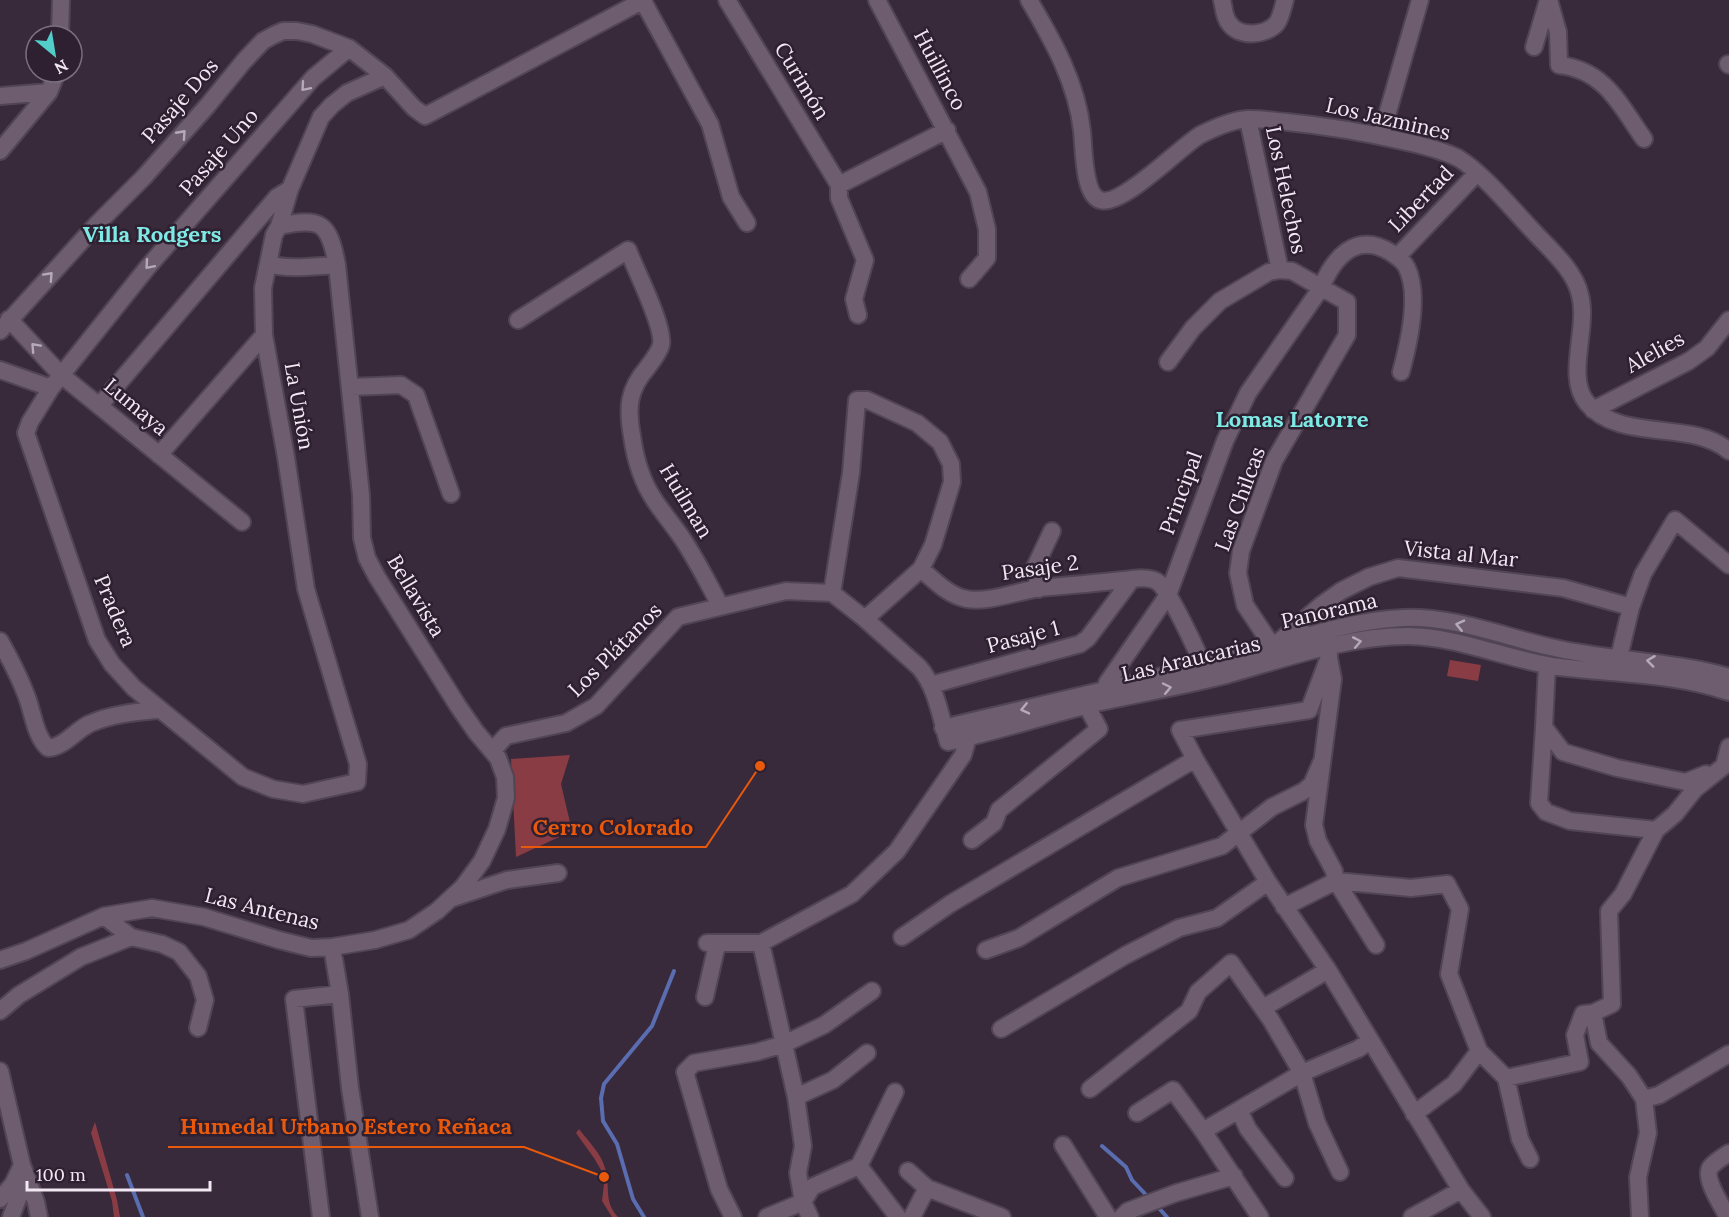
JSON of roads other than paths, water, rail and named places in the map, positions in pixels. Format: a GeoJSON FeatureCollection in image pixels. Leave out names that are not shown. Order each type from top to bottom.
{"type":"FeatureCollection","features":[{"type":"Feature","properties":{"kind":"street"},"geometry":{"type":"LineString","coordinates":[[60,24],[61,0]]}},
{"type":"Feature","properties":{"kind":"street"},"geometry":{"type":"LineString","coordinates":[[644,0],[710,124],[730,197],[747,223]]}},
{"type":"Feature","properties":{"kind":"street","name":"Pasaje Dos"},"geometry":{"type":"LineString","coordinates":[[5,325],[144,177],[263,41],[283,32],[297,31],[312,34],[349,48],[385,76],[414,108],[425,116],[644,0]]}},
{"type":"Feature","properties":{"kind":"street","name":"Curimón"},"geometry":{"type":"LineString","coordinates":[[727,0],[839,186],[839,198],[865,260],[854,299],[858,315]]}},
{"type":"Feature","properties":{"kind":"street","name":"Huillinco"},"geometry":{"type":"LineString","coordinates":[[877,0],[978,192],[987,229],[987,258],[969,279]]}},
{"type":"Feature","properties":{"kind":"street","name":"Los Jazmines"},"geometry":{"type":"LineString","coordinates":[[1029,0],[1058,53],[1073,87],[1082,127],[1087,184],[1099,200],[1107,201],[1124,193],[1150,176],[1200,136],[1248,119],[1314,125],[1381,136],[1438,150],[1459,159],[1477,173],[1538,236],[1577,284],[1582,303],[1583,320],[1577,365],[1578,388],[1593,410]]}},
{"type":"Feature","properties":{"kind":"street"},"geometry":{"type":"LineString","coordinates":[[1222,0],[1226,17],[1233,28],[1247,33],[1269,30],[1275,25],[1285,0]]}},
{"type":"Feature","properties":{"kind":"street"},"geometry":{"type":"LineString","coordinates":[[1381,136],[1420,0]]}},
{"type":"Feature","properties":{"kind":"street"},"geometry":{"type":"LineString","coordinates":[[1534,47],[1548,0]]}},
{"type":"Feature","properties":{"kind":"street"},"geometry":{"type":"LineString","coordinates":[[1548,0],[1558,32],[1559,64],[1575,66],[1605,83],[1644,139]]}},
{"type":"Feature","properties":{"kind":"street","name":"Pasaje Uno"},"geometry":{"type":"LineString","coordinates":[[56,381],[147,268],[313,78],[349,48]]}},
{"type":"Feature","properties":{"kind":"street","name":"La Unión"},"geometry":{"type":"LineString","coordinates":[[357,782],[358,764],[306,589],[286,457],[264,335],[263,288],[271,244],[321,117],[347,93],[385,76]]}},
{"type":"Feature","properties":{"kind":"street"},"geometry":{"type":"LineString","coordinates":[[0,151],[49,92],[52,84]]}},
{"type":"Feature","properties":{"kind":"street"},"geometry":{"type":"LineString","coordinates":[[0,96],[49,92]]}},
{"type":"Feature","properties":{"kind":"street","name":"Los Helechos"},"geometry":{"type":"LineString","coordinates":[[1248,119],[1280,270]]}},
{"type":"Feature","properties":{"kind":"street"},"geometry":{"type":"LineString","coordinates":[[839,186],[947,130]]}},
{"type":"Feature","properties":{"kind":"street","name":"Libertad"},"geometry":{"type":"LineString","coordinates":[[1397,257],[1477,173]]}},
{"type":"Feature","properties":{"kind":"street"},"geometry":{"type":"LineString","coordinates":[[100,405],[277,196],[291,189]]}},
{"type":"Feature","properties":{"kind":"street","name":"Bellavista"},"geometry":{"type":"LineString","coordinates":[[279,226],[299,222],[316,222],[330,236],[337,265],[361,495],[362,538],[367,558],[376,577],[458,706],[476,732],[493,750]]}},
{"type":"Feature","properties":{"kind":"street","name":"Principal"},"geometry":{"type":"LineString","coordinates":[[1108,689],[1107,683],[1168,595],[1225,441],[1248,393],[1321,288],[1329,269],[1348,250],[1360,245],[1384,249],[1397,257]]}},
{"type":"Feature","properties":{"kind":"street","name":"Huilman"},"geometry":{"type":"LineString","coordinates":[[518,320],[628,250],[662,337],[661,346],[655,357],[637,379],[629,403],[632,435],[639,465],[654,500],[682,538],[720,605]]}},
{"type":"Feature","properties":{"kind":"street"},"geometry":{"type":"LineString","coordinates":[[1397,257],[1406,265],[1413,292],[1407,348],[1401,372]]}},
{"type":"Feature","properties":{"kind":"street"},"geometry":{"type":"LineString","coordinates":[[268,264],[286,267],[337,265]]}},
{"type":"Feature","properties":{"kind":"street"},"geometry":{"type":"LineString","coordinates":[[1168,362],[1193,328],[1220,302],[1269,272],[1280,270],[1298,273],[1321,288]]}},
{"type":"Feature","properties":{"kind":"street","name":"Las Chilcas"},"geometry":{"type":"LineString","coordinates":[[1273,647],[1245,605],[1238,573],[1241,551],[1274,461],[1347,335],[1347,302],[1321,288]]}},
{"type":"Feature","properties":{"kind":"street","name":"Alelies"},"geometry":{"type":"LineString","coordinates":[[1593,410],[1689,362],[1707,348],[1729,320]]}},
{"type":"Feature","properties":{"kind":"street","name":"Lumaya"},"geometry":{"type":"LineString","coordinates":[[5,325],[56,381],[100,405],[242,522]]}},
{"type":"Feature","properties":{"kind":"street"},"geometry":{"type":"LineString","coordinates":[[159,455],[264,335]]}},
{"type":"Feature","properties":{"kind":"street"},"geometry":{"type":"LineString","coordinates":[[0,370],[56,381]]}},
{"type":"Feature","properties":{"kind":"street","name":"Pradera"},"geometry":{"type":"LineString","coordinates":[[56,381],[30,422],[26,433],[97,640],[112,664],[158,710],[243,777],[273,789],[303,794],[357,782]]}},
{"type":"Feature","properties":{"kind":"street"},"geometry":{"type":"LineString","coordinates":[[351,387],[401,385],[416,395],[451,494]]}},
{"type":"Feature","properties":{"kind":"street"},"geometry":{"type":"LineString","coordinates":[[866,619],[921,569],[933,545],[952,482],[951,464],[940,442],[917,423],[867,400],[857,400],[851,473],[832,593],[866,619],[920,667],[931,685],[946,735]]}},
{"type":"Feature","properties":{"kind":"street"},"geometry":{"type":"LineString","coordinates":[[1593,410],[1618,423],[1702,438],[1720,444],[1729,451]]}},
{"type":"Feature","properties":{"kind":"street"},"geometry":{"type":"LineString","coordinates":[[1619,665],[1631,607],[1643,574],[1675,520],[1729,565]]}},
{"type":"Feature","properties":{"kind":"street"},"geometry":{"type":"LineString","coordinates":[[1039,588],[1035,567],[1052,531]]}},
{"type":"Feature","properties":{"kind":"street","name":"Vista al Mar"},"geometry":{"type":"LineString","coordinates":[[1273,647],[1341,591],[1368,577],[1398,568],[1563,588],[1631,607]]}},
{"type":"Feature","properties":{"kind":"street","name":"Pasaje 2"},"geometry":{"type":"LineString","coordinates":[[921,569],[946,590],[967,599],[979,600],[1039,588],[1146,578],[1158,581],[1168,595]]}},
{"type":"Feature","properties":{"kind":"street","name":"Pasaje 1"},"geometry":{"type":"LineString","coordinates":[[931,685],[1080,644],[1088,638],[1132,579]]}},
{"type":"Feature","properties":{"kind":"street","name":"Los Plátanos"},"geometry":{"type":"LineString","coordinates":[[493,750],[506,736],[566,723],[596,706],[678,617],[720,605],[786,591],[832,593]]}},
{"type":"Feature","properties":{"kind":"street"},"geometry":{"type":"LineString","coordinates":[[1168,595],[1206,673]]}},
{"type":"Feature","properties":{"kind":"street","name":"Panorama"},"geometry":{"type":"LineString","coordinates":[[946,735],[1108,689],[1206,673],[1273,647],[1335,628],[1373,620],[1407,618],[1450,622],[1550,648],[1606,657],[1619,665],[1699,668],[1729,677]]}},
{"type":"Feature","properties":{"kind":"street","name":"Las Araucarias"},"geometry":{"type":"LineString","coordinates":[[946,735],[968,738],[1206,673],[1329,653],[1365,640],[1408,636],[1450,641],[1547,665],[1619,665],[1729,692]]}},
{"type":"Feature","properties":{"kind":"street"},"geometry":{"type":"LineString","coordinates":[[0,641],[14,666],[36,724],[48,748],[57,746],[87,725],[110,716],[158,710]]}},
{"type":"Feature","properties":{"kind":"street"},"geometry":{"type":"LineString","coordinates":[[1329,653],[1309,710],[1180,730],[1268,882],[1328,970],[1461,1190],[1482,1217]]}},
{"type":"Feature","properties":{"kind":"street"},"geometry":{"type":"LineString","coordinates":[[1329,653],[1333,679],[1314,825],[1318,841],[1334,871],[1336,881],[1376,945]]}},
{"type":"Feature","properties":{"kind":"street"},"geometry":{"type":"LineString","coordinates":[[1547,665],[1539,803],[1546,812],[1570,821],[1656,830]]}},
{"type":"Feature","properties":{"kind":"street"},"geometry":{"type":"LineString","coordinates":[[972,840],[994,823],[999,810],[1099,729],[1087,706]]}},
{"type":"Feature","properties":{"kind":"street"},"geometry":{"type":"LineString","coordinates":[[1544,727],[1563,752],[1617,768],[1686,782],[1726,765]]}},
{"type":"Feature","properties":{"kind":"street"},"geometry":{"type":"LineString","coordinates":[[705,997],[716,949],[714,943],[761,944],[852,894],[897,851],[963,755],[968,738]]}},
{"type":"Feature","properties":{"kind":"street"},"geometry":{"type":"LineString","coordinates":[[1506,1078],[1580,1062],[1575,1035],[1583,1014],[1593,1013],[1612,1004],[1609,911],[1623,894],[1656,830],[1675,814],[1695,789],[1726,765],[1729,747]]}},
{"type":"Feature","properties":{"kind":"street","name":"Las Antenas"},"geometry":{"type":"LineString","coordinates":[[2,957],[26,951],[104,916],[152,908],[204,917],[311,948],[375,940],[409,930],[437,911],[463,887],[482,861],[497,829],[506,798],[506,777],[493,750]]}},
{"type":"Feature","properties":{"kind":"street"},"geometry":{"type":"LineString","coordinates":[[902,936],[950,904],[1195,759]]}},
{"type":"Feature","properties":{"kind":"street"},"geometry":{"type":"LineString","coordinates":[[986,950],[1018,938],[1118,878],[1222,846],[1272,807],[1304,791],[1312,784],[1321,763]]}},
{"type":"Feature","properties":{"kind":"street"},"geometry":{"type":"LineString","coordinates":[[449,899],[507,880],[558,873]]}},
{"type":"Feature","properties":{"kind":"street"},"geometry":{"type":"LineString","coordinates":[[1284,907],[1336,881],[1411,888],[1447,884],[1460,909],[1449,974],[1479,1051],[1506,1078],[1520,1140],[1530,1159]]}},
{"type":"Feature","properties":{"kind":"street"},"geometry":{"type":"LineString","coordinates":[[1001,1029],[1126,955],[1179,928],[1217,918],[1268,882]]}},
{"type":"Feature","properties":{"kind":"street"},"geometry":{"type":"LineString","coordinates":[[104,916],[131,937],[162,944],[179,952],[198,976],[205,1000],[198,1028]]}},
{"type":"Feature","properties":{"kind":"street"},"geometry":{"type":"LineString","coordinates":[[0,1011],[19,995],[81,957],[131,937]]}},
{"type":"Feature","properties":{"kind":"street"},"geometry":{"type":"LineString","coordinates":[[761,944],[796,1097],[803,1146],[798,1173],[806,1209]]}},
{"type":"Feature","properties":{"kind":"street"},"geometry":{"type":"LineString","coordinates":[[332,947],[340,994],[350,1088],[370,1217]]}},
{"type":"Feature","properties":{"kind":"street"},"geometry":{"type":"LineString","coordinates":[[1090,1089],[1189,1011],[1198,992],[1231,963],[1263,1008],[1302,1073],[1317,1123],[1340,1172]]}},
{"type":"Feature","properties":{"kind":"street"},"geometry":{"type":"LineString","coordinates":[[1263,1008],[1328,970]]}},
{"type":"Feature","properties":{"kind":"street"},"geometry":{"type":"LineString","coordinates":[[733,1217],[719,1190],[685,1072],[694,1064],[757,1052],[784,1044],[824,1025],[872,991]]}},
{"type":"Feature","properties":{"kind":"street"},"geometry":{"type":"LineString","coordinates":[[321,1217],[294,999],[340,994]]}},
{"type":"Feature","properties":{"kind":"street"},"geometry":{"type":"LineString","coordinates":[[1593,1013],[1599,1042],[1629,1076],[1644,1099],[1648,1133],[1638,1177],[1640,1217]]}},
{"type":"Feature","properties":{"kind":"street"},"geometry":{"type":"LineString","coordinates":[[1203,1131],[1302,1073],[1358,1049],[1370,1041]]}},
{"type":"Feature","properties":{"kind":"street"},"geometry":{"type":"LineString","coordinates":[[1414,1114],[1454,1084],[1479,1051]]}},
{"type":"Feature","properties":{"kind":"street"},"geometry":{"type":"LineString","coordinates":[[796,1097],[833,1080],[867,1053]]}},
{"type":"Feature","properties":{"kind":"street"},"geometry":{"type":"LineString","coordinates":[[1644,1099],[1659,1095],[1729,1054]]}},
{"type":"Feature","properties":{"kind":"street"},"geometry":{"type":"LineString","coordinates":[[0,1071],[22,1165],[36,1202],[39,1217]]}},
{"type":"Feature","properties":{"kind":"street"},"geometry":{"type":"LineString","coordinates":[[1137,1113],[1173,1090],[1260,1217]]}},
{"type":"Feature","properties":{"kind":"street"},"geometry":{"type":"LineString","coordinates":[[806,1209],[812,1187],[859,1166],[896,1092]]}},
{"type":"Feature","properties":{"kind":"street"},"geometry":{"type":"LineString","coordinates":[[1239,1110],[1248,1129],[1285,1178]]}},
{"type":"Feature","properties":{"kind":"street"},"geometry":{"type":"LineString","coordinates":[[1063,1145],[1108,1217]]}},
{"type":"Feature","properties":{"kind":"street"},"geometry":{"type":"LineString","coordinates":[[1728,1217],[1710,1182],[1709,1172],[1712,1165],[1729,1153]]}},
{"type":"Feature","properties":{"kind":"street"},"geometry":{"type":"LineString","coordinates":[[0,1199],[13,1185],[22,1165]]}},
{"type":"Feature","properties":{"kind":"street"},"geometry":{"type":"LineString","coordinates":[[11,1217],[22,1188],[22,1165]]}},
{"type":"Feature","properties":{"kind":"street"},"geometry":{"type":"LineString","coordinates":[[859,1166],[898,1217]]}},
{"type":"Feature","properties":{"kind":"street"},"geometry":{"type":"LineString","coordinates":[[908,1171],[927,1188],[1002,1217]]}},
{"type":"Feature","properties":{"kind":"street"},"geometry":{"type":"LineString","coordinates":[[1122,1217],[1128,1211],[1176,1193],[1234,1176]]}},
{"type":"Feature","properties":{"kind":"street"},"geometry":{"type":"LineString","coordinates":[[912,1217],[927,1188]]}},
{"type":"Feature","properties":{"kind":"street"},"geometry":{"type":"LineString","coordinates":[[1412,1217],[1461,1190]]}},
{"type":"Feature","properties":{"kind":"street"},"geometry":{"type":"LineString","coordinates":[[766,1217],[806,1209]]}},
{"type":"Feature","properties":{"kind":"waterway"},"geometry":{"type":"LineString","coordinates":[[644,1217],[633,1199],[617,1144],[603,1121],[601,1098],[604,1084],[652,1026],[674,971]]}},
{"type":"Feature","properties":{"kind":"waterway"},"geometry":{"type":"LineString","coordinates":[[1102,1146],[1126,1167],[1132,1180],[1149,1198]]}},
{"type":"Feature","properties":{"kind":"waterway"},"geometry":{"type":"LineString","coordinates":[[127,1175],[143,1217]]}},
{"type":"Feature","properties":{"kind":"waterway"},"geometry":{"type":"LineString","coordinates":[[1156,1205],[1167,1217]]}},
{"type":"Feature","properties":{"kind":"place","name":"Cerro Colorado"},"geometry":{"type":"Point","coordinates":[760,766]}},
{"type":"Feature","properties":{"kind":"place","name":"Humedal Urbano Estero Reñaca"},"geometry":{"type":"Point","coordinates":[604,1177]}},
{"type":"Feature","properties":{"kind":"district","name":"Villa Rodgers"},"geometry":{"type":"Point","coordinates":[152,234]}},
{"type":"Feature","properties":{"kind":"district","name":"Lomas Latorre"},"geometry":{"type":"Point","coordinates":[1292,419]}}]}
